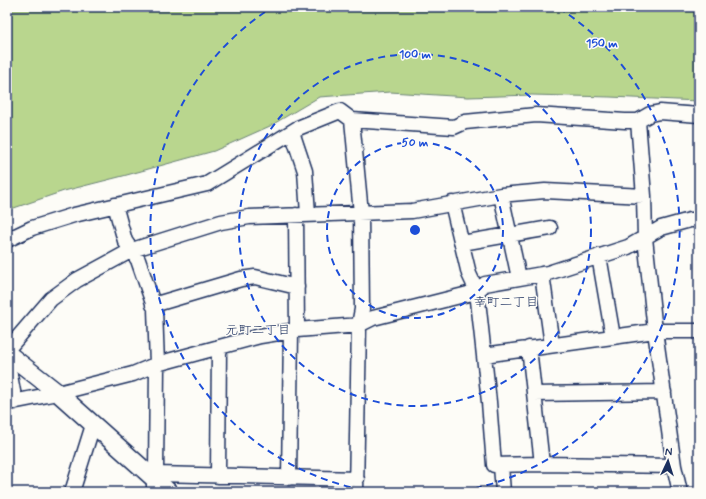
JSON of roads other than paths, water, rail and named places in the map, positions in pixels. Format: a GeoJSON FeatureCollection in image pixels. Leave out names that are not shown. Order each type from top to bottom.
{"type":"FeatureCollection","features":[{"type":"Feature","properties":{"kind":"street"},"geometry":{"type":"LineString","coordinates":[[7,240],[32,228],[74,215],[207,184],[298,128],[340,111],[352,120],[454,127],[465,122],[536,115],[638,121],[650,114],[660,112],[699,115]]}},
{"type":"Feature","properties":{"kind":"street"},"geometry":{"type":"LineString","coordinates":[[155,482],[218,476],[289,478],[356,486],[359,325],[362,310],[361,213],[352,120]]}},
{"type":"Feature","properties":{"kind":"street"},"geometry":{"type":"LineString","coordinates":[[638,121],[644,196],[645,238],[655,331],[674,466],[680,492]]}},
{"type":"Feature","properties":{"kind":"street"},"geometry":{"type":"LineString","coordinates":[[289,478],[294,331],[305,170],[292,132]]}},
{"type":"Feature","properties":{"kind":"street"},"geometry":{"type":"LineString","coordinates":[[169,492],[155,482],[58,393],[7,351],[52,299],[77,280],[132,250],[221,222],[249,217],[412,211],[501,195],[545,191],[644,196]]}},
{"type":"Feature","properties":{"kind":"street"},"geometry":{"type":"LineString","coordinates":[[501,195],[519,278]]}},
{"type":"Feature","properties":{"kind":"street"},"geometry":{"type":"LineString","coordinates":[[452,203],[469,274],[477,291],[494,465],[542,464],[674,466]]}},
{"type":"Feature","properties":{"kind":"street"},"geometry":{"type":"LineString","coordinates":[[115,205],[125,240],[138,260],[155,309],[157,364],[155,482]]}},
{"type":"Feature","properties":{"kind":"street"},"geometry":{"type":"LineString","coordinates":[[7,359],[11,402],[58,393],[133,374],[157,364],[260,336],[294,331],[359,325],[373,318],[468,294],[477,291],[486,284],[542,274],[628,247],[661,228],[690,220],[699,220]]}},
{"type":"Feature","properties":{"kind":"street"},"geometry":{"type":"LineString","coordinates":[[462,244],[550,228]]}},
{"type":"Feature","properties":{"kind":"street"},"geometry":{"type":"LineString","coordinates":[[599,256],[612,337]]}},
{"type":"Feature","properties":{"kind":"street"},"geometry":{"type":"LineString","coordinates":[[542,274],[552,345]]}},
{"type":"Feature","properties":{"kind":"street"},"geometry":{"type":"LineString","coordinates":[[153,305],[241,279],[255,277],[297,287]]}},
{"type":"Feature","properties":{"kind":"street"},"geometry":{"type":"LineString","coordinates":[[484,355],[655,331],[699,331]]}},
{"type":"Feature","properties":{"kind":"street"},"geometry":{"type":"LineString","coordinates":[[218,476],[219,347]]}},
{"type":"Feature","properties":{"kind":"street"},"geometry":{"type":"LineString","coordinates":[[529,348],[542,464]]}},
{"type":"Feature","properties":{"kind":"street"},"geometry":{"type":"LineString","coordinates":[[534,394],[664,392]]}},
{"type":"Feature","properties":{"kind":"street"},"geometry":{"type":"LineString","coordinates":[[72,492],[93,425]]}},
{"type":"Feature","properties":{"kind":"street"},"geometry":{"type":"LineString","coordinates":[[501,466],[503,492]]}},
{"type":"Feature","properties":{"kind":"district","name":"幸町二丁目"},"geometry":{"type":"Point","coordinates":[506,301]}},
{"type":"Feature","properties":{"kind":"district","name":"元町二丁目"},"geometry":{"type":"Point","coordinates":[258,329]}}]}
